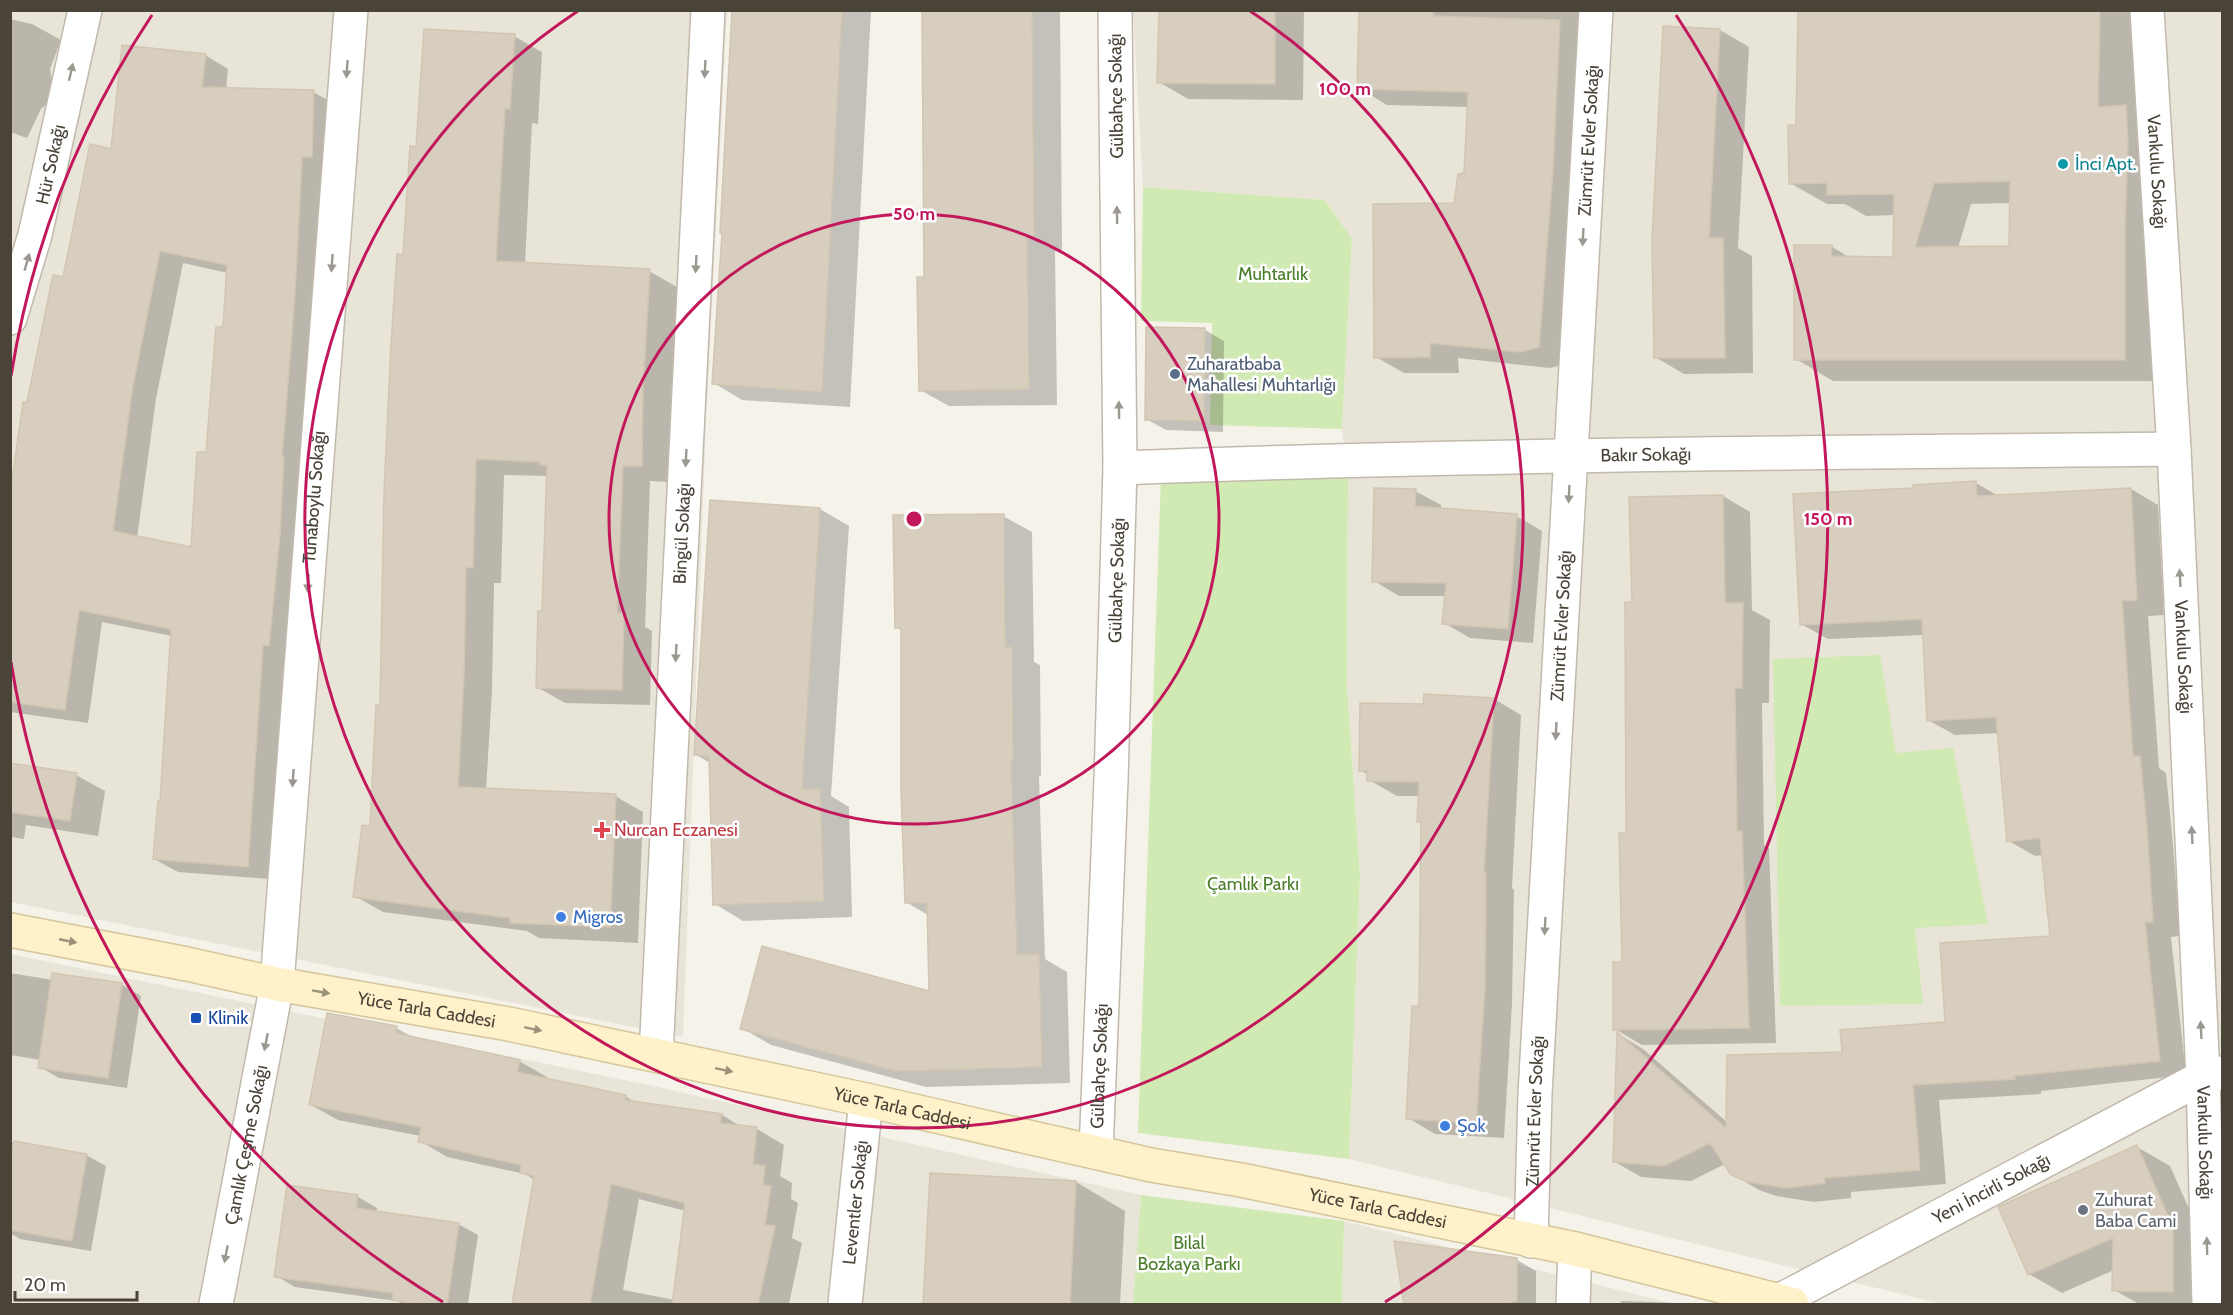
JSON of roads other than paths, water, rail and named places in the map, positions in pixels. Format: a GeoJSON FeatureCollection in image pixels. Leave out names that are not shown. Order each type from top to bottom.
{"type":"FeatureCollection","features":[{"type":"Feature","properties":{"kind":"main road","name":"Yüce Tarla Caddesi"},"geometry":{"type":"LineString","coordinates":[[10,930],[277,984],[509,1024],[866,1100],[1151,1165],[1241,1180],[1575,1249],[1785,1303]]}},
{"type":"Feature","properties":{"kind":"street","name":"Hür Sokağı"},"geometry":{"type":"LineString","coordinates":[[10,318],[35,235],[85,10]]}},
{"type":"Feature","properties":{"kind":"street","name":"Tunaboylu Sokağı"},"geometry":{"type":"LineString","coordinates":[[277,984],[351,10]]}},
{"type":"Feature","properties":{"kind":"street","name":"Bingül Sokağı"},"geometry":{"type":"LineString","coordinates":[[656,1055],[708,10]]}},
{"type":"Feature","properties":{"kind":"street","name":"Gülbahçe Sokağı"},"geometry":{"type":"LineString","coordinates":[[1096,1152],[1112,780],[1120,468],[1115,10]]}},
{"type":"Feature","properties":{"kind":"street","name":"Zümrüt Evler Sokağı"},"geometry":{"type":"LineString","coordinates":[[1531,1240],[1535,1094],[1596,10]]}},
{"type":"Feature","properties":{"kind":"street","name":"Vankulu Sokağı"},"geometry":{"type":"LineString","coordinates":[[2148,10],[2213,1075],[2209,1305]]}},
{"type":"Feature","properties":{"kind":"street","name":"Bakır Sokağı"},"geometry":{"type":"LineString","coordinates":[[1120,468],[1571,456],[2174,449]]}},
{"type":"Feature","properties":{"kind":"street","name":"Çamlık Çeşme Sokağı"},"geometry":{"type":"LineString","coordinates":[[216,1305],[277,984]]}},
{"type":"Feature","properties":{"kind":"street","name":"Yeni İncirli Sokağı"},"geometry":{"type":"LineString","coordinates":[[1785,1303],[2213,1075]]}},
{"type":"Feature","properties":{"kind":"street","name":"Leventler Sokağı"},"geometry":{"type":"LineString","coordinates":[[845,1305],[866,1100]]}},
{"type":"Feature","properties":{"kind":"street"},"geometry":{"type":"LineString","coordinates":[[1573,1305],[1575,1249]]}},
{"type":"Feature","properties":{"kind":"place","name":"İnci Apt."},"geometry":{"type":"Point","coordinates":[2063,164]}},
{"type":"Feature","properties":{"kind":"place","name":"Zuharatbaba Mahallesi Muhtarlığı"},"geometry":{"type":"Point","coordinates":[1175,374]}},
{"type":"Feature","properties":{"kind":"place","name":"Nurcan Eczanesi"},"geometry":{"type":"Point","coordinates":[602,830]}},
{"type":"Feature","properties":{"kind":"place","name":"Migros"},"geometry":{"type":"Point","coordinates":[561,917]}},
{"type":"Feature","properties":{"kind":"place","name":"Klinik"},"geometry":{"type":"Point","coordinates":[196,1018]}},
{"type":"Feature","properties":{"kind":"place","name":"Şok"},"geometry":{"type":"Point","coordinates":[1445,1126]}},
{"type":"Feature","properties":{"kind":"place","name":"Zuhurat Baba Cami"},"geometry":{"type":"Point","coordinates":[2083,1210]}},
{"type":"Feature","properties":{"kind":"park label","name":"Muhtarlık"},"geometry":{"type":"Point","coordinates":[1273,274]}},
{"type":"Feature","properties":{"kind":"park label","name":"Çamlık Parkı"},"geometry":{"type":"Point","coordinates":[1253,884]}},
{"type":"Feature","properties":{"kind":"park label","name":"Bilal Bozkaya Parkı"},"geometry":{"type":"Point","coordinates":[1189,1253]}}]}
